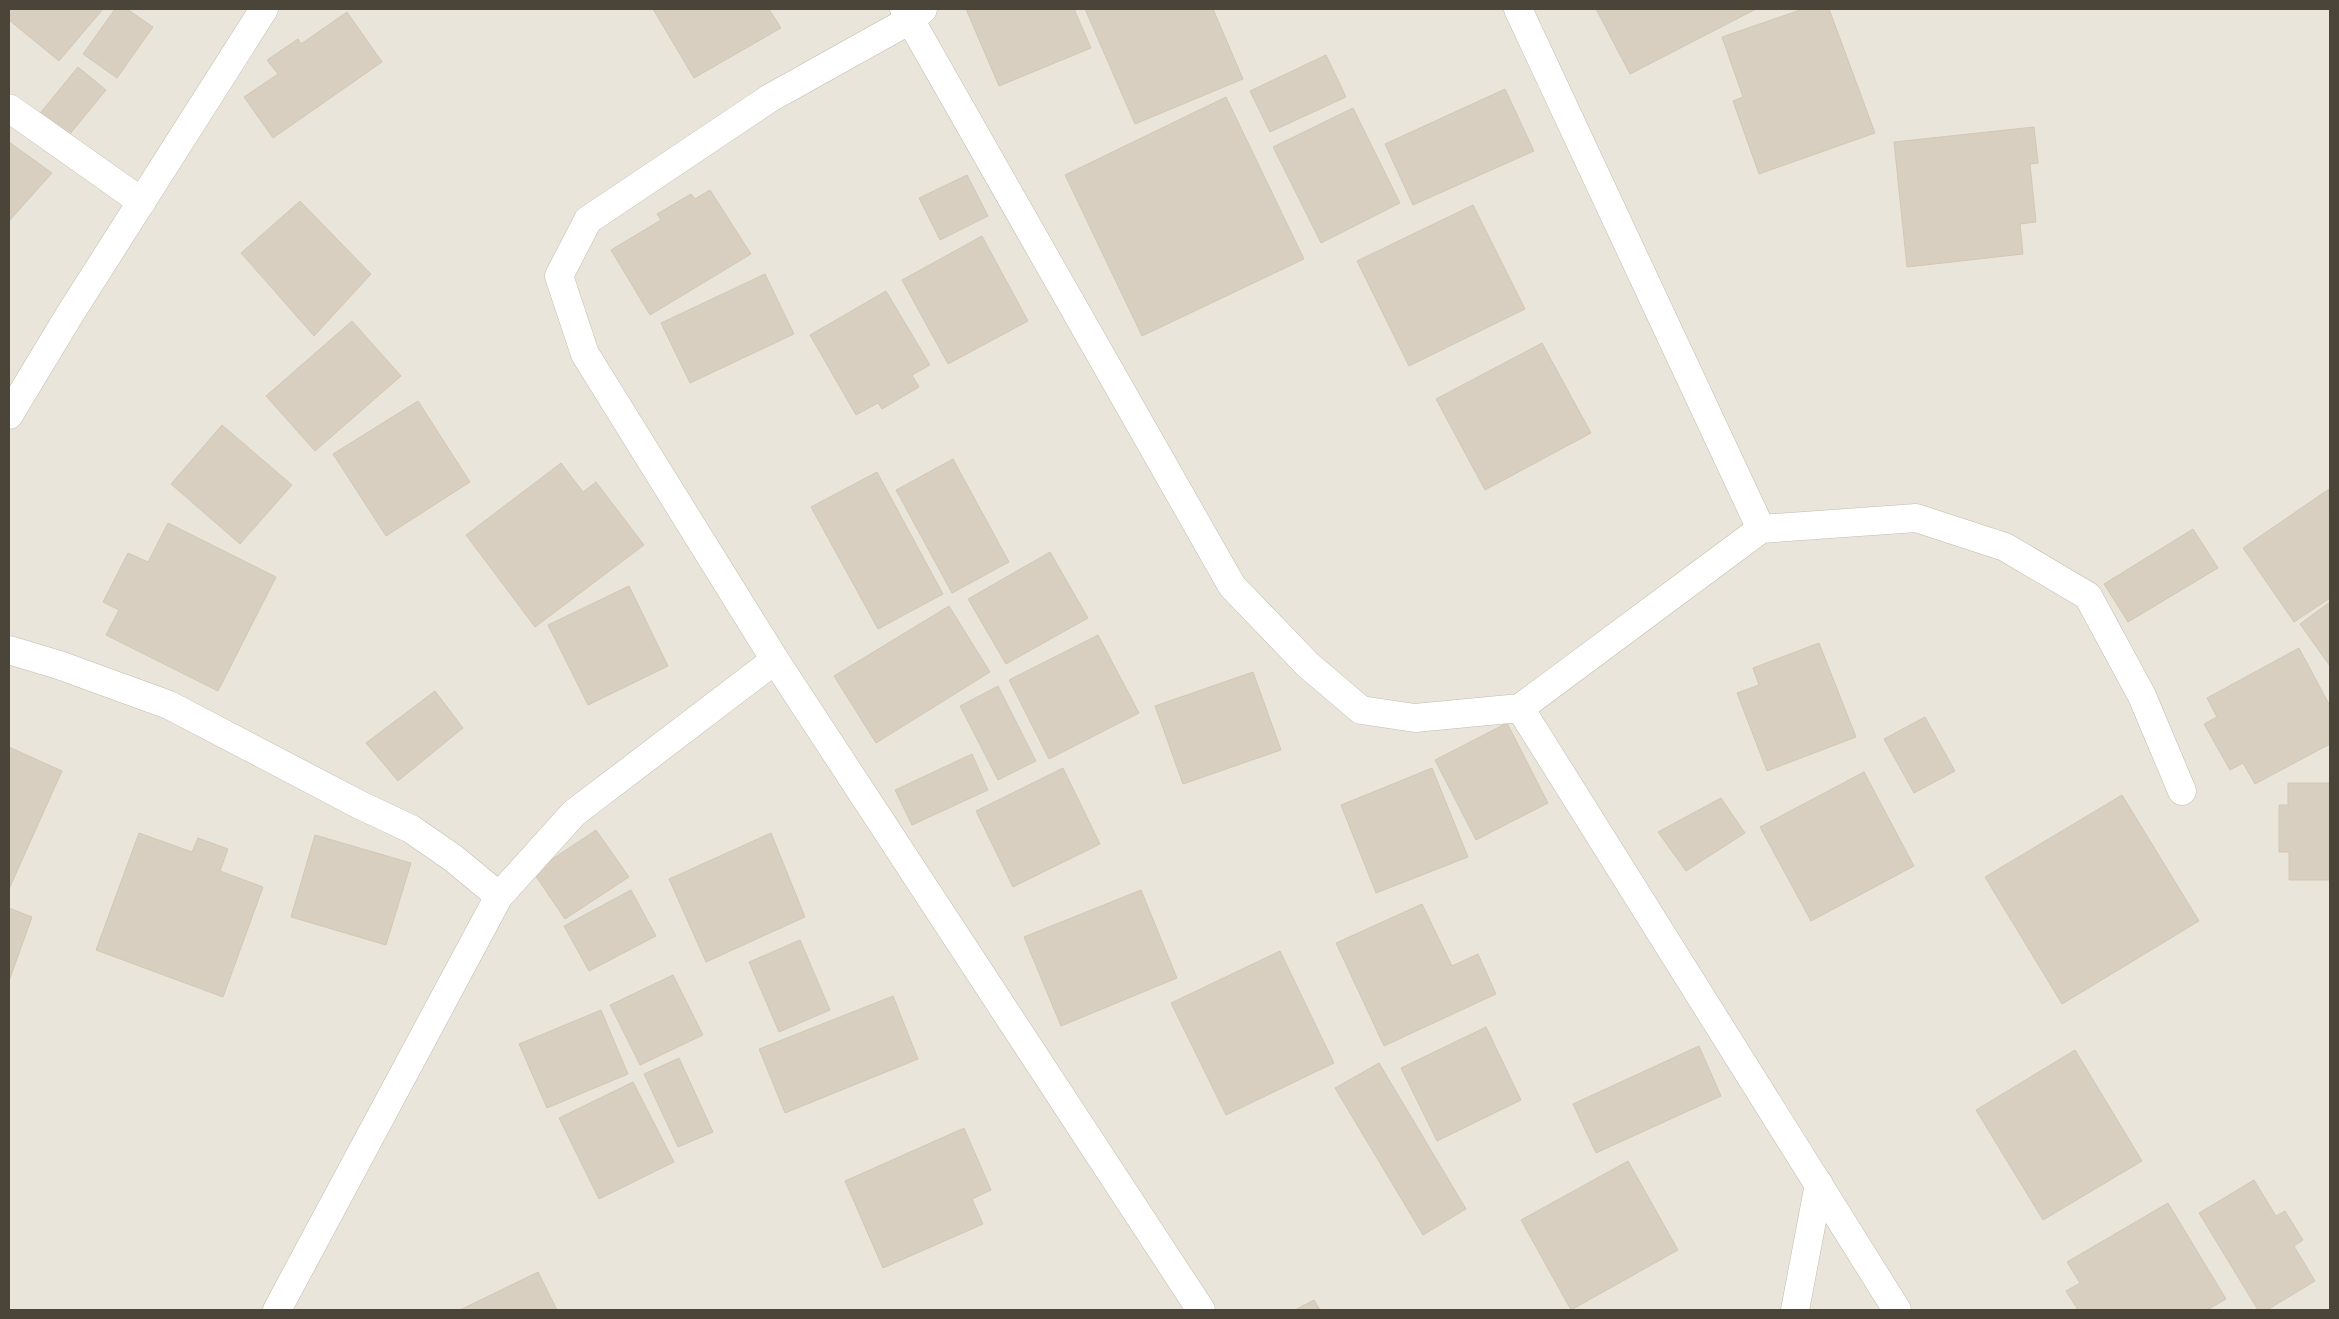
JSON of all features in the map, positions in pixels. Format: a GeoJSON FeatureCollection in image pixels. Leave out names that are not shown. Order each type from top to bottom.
{"type":"FeatureCollection","features":[{"type":"Feature","properties":{"kind":"street"},"geometry":{"type":"LineString","coordinates":[[9,415],[264,9]]}},
{"type":"Feature","properties":{"kind":"street"},"geometry":{"type":"LineString","coordinates":[[1518,9],[1761,529]]}},
{"type":"Feature","properties":{"kind":"street"},"geometry":{"type":"LineString","coordinates":[[1201,1310],[775,660],[585,354],[559,276],[588,220],[770,98],[912,12],[1232,586],[1308,665],[1361,710],[1415,718],[1520,708],[1761,529],[1916,518],[2005,547],[2088,596],[2142,696],[2182,791]]}},
{"type":"Feature","properties":{"kind":"street"},"geometry":{"type":"LineString","coordinates":[[9,108],[142,202]]}},
{"type":"Feature","properties":{"kind":"street"},"geometry":{"type":"LineString","coordinates":[[9,650],[59,665],[169,705],[360,805],[411,829],[453,858],[499,896]]}},
{"type":"Feature","properties":{"kind":"street"},"geometry":{"type":"LineString","coordinates":[[276,1310],[499,896],[574,813],[775,660]]}},
{"type":"Feature","properties":{"kind":"street"},"geometry":{"type":"LineString","coordinates":[[1520,708],[1897,1310]]}},
{"type":"Feature","properties":{"kind":"street"},"geometry":{"type":"LineString","coordinates":[[1795,1310],[1819,1184]]}},
{"type":"Feature","properties":{"kind":"shaded area"},"geometry":{"type":"Polygon","coordinates":[[[9,9],[2330,9],[2330,1310],[9,1310],[9,9]]]}},
{"type":"Feature","properties":{"kind":"building"},"geometry":{"type":"Polygon","coordinates":[[[9,9],[103,9],[59,61],[9,20],[9,9]]]}},
{"type":"Feature","properties":{"kind":"building"},"geometry":{"type":"Polygon","coordinates":[[[115,9],[127,9],[153,27],[117,78],[83,54],[115,9]]]}},
{"type":"Feature","properties":{"kind":"building"},"geometry":{"type":"Polygon","coordinates":[[[653,9],[769,9],[781,28],[694,78],[653,9]]]}},
{"type":"Feature","properties":{"kind":"building"},"geometry":{"type":"Polygon","coordinates":[[[966,9],[1074,9],[1091,48],[999,86],[966,9]]]}},
{"type":"Feature","properties":{"kind":"building"},"geometry":{"type":"Polygon","coordinates":[[[1085,9],[1213,9],[1243,79],[1135,124],[1085,9]]]}},
{"type":"Feature","properties":{"kind":"building"},"geometry":{"type":"Polygon","coordinates":[[[1596,9],[1756,9],[1630,74],[1596,9]]]}},
{"type":"Feature","properties":{"kind":"building"},"geometry":{"type":"Polygon","coordinates":[[[1803,9],[1829,9],[1875,133],[1759,174],[1733,101],[1743,97],[1722,37],[1803,9]]]}},
{"type":"Feature","properties":{"kind":"building"},"geometry":{"type":"Polygon","coordinates":[[[347,12],[382,62],[273,138],[244,97],[278,74],[267,60],[298,39],[301,44],[347,12]]]}},
{"type":"Feature","properties":{"kind":"building"},"geometry":{"type":"Polygon","coordinates":[[[1326,55],[1346,97],[1270,132],[1250,91],[1326,55]]]}},
{"type":"Feature","properties":{"kind":"building"},"geometry":{"type":"Polygon","coordinates":[[[78,67],[106,90],[65,140],[37,117],[78,67]]]}},
{"type":"Feature","properties":{"kind":"building"},"geometry":{"type":"Polygon","coordinates":[[[1505,89],[1534,151],[1413,205],[1385,144],[1505,89]]]}},
{"type":"Feature","properties":{"kind":"building"},"geometry":{"type":"Polygon","coordinates":[[[1226,97],[1304,259],[1142,336],[1065,175],[1226,97]]]}},
{"type":"Feature","properties":{"kind":"building"},"geometry":{"type":"Polygon","coordinates":[[[1353,108],[1400,203],[1321,243],[1273,147],[1353,108]]]}},
{"type":"Feature","properties":{"kind":"building"},"geometry":{"type":"Polygon","coordinates":[[[2034,127],[2038,163],[2030,164],[2036,222],[2020,224],[2023,254],[1907,267],[1894,142],[2034,127]]]}},
{"type":"Feature","properties":{"kind":"building"},"geometry":{"type":"Polygon","coordinates":[[[9,142],[52,173],[9,221],[9,142]]]}},
{"type":"Feature","properties":{"kind":"building"},"geometry":{"type":"Polygon","coordinates":[[[967,175],[988,216],[940,240],[919,198],[967,175]]]}},
{"type":"Feature","properties":{"kind":"building"},"geometry":{"type":"Polygon","coordinates":[[[710,190],[751,254],[650,315],[611,250],[661,220],[657,214],[691,194],[695,199],[710,190]]]}},
{"type":"Feature","properties":{"kind":"building"},"geometry":{"type":"Polygon","coordinates":[[[300,201],[371,274],[314,336],[241,253],[300,201]]]}},
{"type":"Feature","properties":{"kind":"building"},"geometry":{"type":"Polygon","coordinates":[[[1473,205],[1525,309],[1409,366],[1357,261],[1473,205]]]}},
{"type":"Feature","properties":{"kind":"building"},"geometry":{"type":"Polygon","coordinates":[[[982,236],[1028,321],[948,364],[902,280],[982,236]]]}},
{"type":"Feature","properties":{"kind":"building"},"geometry":{"type":"Polygon","coordinates":[[[765,274],[794,334],[690,383],[661,323],[765,274]]]}},
{"type":"Feature","properties":{"kind":"building"},"geometry":{"type":"Polygon","coordinates":[[[886,291],[930,365],[912,375],[919,387],[882,409],[878,403],[856,415],[810,335],[886,291]]]}},
{"type":"Feature","properties":{"kind":"building"},"geometry":{"type":"Polygon","coordinates":[[[352,321],[401,376],[315,451],[266,396],[352,321]]]}},
{"type":"Feature","properties":{"kind":"building"},"geometry":{"type":"Polygon","coordinates":[[[1542,343],[1591,433],[1485,490],[1436,399],[1542,343]]]}},
{"type":"Feature","properties":{"kind":"building"},"geometry":{"type":"Polygon","coordinates":[[[418,401],[470,482],[386,536],[333,454],[418,401]]]}},
{"type":"Feature","properties":{"kind":"building"},"geometry":{"type":"Polygon","coordinates":[[[222,425],[292,485],[240,544],[171,484],[222,425]]]}},
{"type":"Feature","properties":{"kind":"building"},"geometry":{"type":"Polygon","coordinates":[[[953,459],[1009,562],[952,593],[896,490],[953,459]]]}},
{"type":"Feature","properties":{"kind":"building"},"geometry":{"type":"Polygon","coordinates":[[[561,463],[583,492],[596,482],[644,545],[535,627],[466,535],[561,463]]]}},
{"type":"Feature","properties":{"kind":"building"},"geometry":{"type":"Polygon","coordinates":[[[877,472],[943,594],[878,629],[811,507],[877,472]]]}},
{"type":"Feature","properties":{"kind":"building"},"geometry":{"type":"Polygon","coordinates":[[[2329,489],[2330,598],[2294,622],[2243,548],[2329,489]]]}},
{"type":"Feature","properties":{"kind":"building"},"geometry":{"type":"Polygon","coordinates":[[[168,523],[276,577],[218,691],[106,635],[119,610],[103,602],[128,553],[148,562],[168,523]]]}},
{"type":"Feature","properties":{"kind":"building"},"geometry":{"type":"Polygon","coordinates":[[[2193,529],[2218,568],[2128,622],[2104,584],[2193,529]]]}},
{"type":"Feature","properties":{"kind":"building"},"geometry":{"type":"Polygon","coordinates":[[[1050,552],[1088,618],[1006,664],[968,599],[1050,552]]]}},
{"type":"Feature","properties":{"kind":"building"},"geometry":{"type":"Polygon","coordinates":[[[629,586],[668,666],[588,705],[548,625],[629,586]]]}},
{"type":"Feature","properties":{"kind":"building"},"geometry":{"type":"Polygon","coordinates":[[[2330,602],[2330,666],[2300,624],[2330,602]]]}},
{"type":"Feature","properties":{"kind":"building"},"geometry":{"type":"Polygon","coordinates":[[[949,606],[990,672],[876,743],[834,676],[949,606]]]}},
{"type":"Feature","properties":{"kind":"building"},"geometry":{"type":"Polygon","coordinates":[[[1098,635],[1139,713],[1049,759],[1009,680],[1098,635]]]}},
{"type":"Feature","properties":{"kind":"building"},"geometry":{"type":"Polygon","coordinates":[[[1819,643],[1856,737],[1767,771],[1737,693],[1759,685],[1753,668],[1819,643]]]}},
{"type":"Feature","properties":{"kind":"building"},"geometry":{"type":"Polygon","coordinates":[[[2299,648],[2330,706],[2330,744],[2255,784],[2243,763],[2230,770],[2204,724],[2217,717],[2207,698],[2299,648]]]}},
{"type":"Feature","properties":{"kind":"building"},"geometry":{"type":"Polygon","coordinates":[[[1253,672],[1281,750],[1183,784],[1155,706],[1253,672]]]}},
{"type":"Feature","properties":{"kind":"building"},"geometry":{"type":"Polygon","coordinates":[[[998,686],[1036,761],[998,780],[960,706],[998,686]]]}},
{"type":"Feature","properties":{"kind":"building"},"geometry":{"type":"Polygon","coordinates":[[[435,691],[463,728],[398,781],[366,743],[435,691]]]}},
{"type":"Feature","properties":{"kind":"building"},"geometry":{"type":"Polygon","coordinates":[[[1925,717],[1955,771],[1914,793],[1884,739],[1925,717]]]}},
{"type":"Feature","properties":{"kind":"building"},"geometry":{"type":"Polygon","coordinates":[[[1507,723],[1548,803],[1476,840],[1435,760],[1507,723]]]}},
{"type":"Feature","properties":{"kind":"building"},"geometry":{"type":"Polygon","coordinates":[[[9,747],[62,771],[9,889],[9,747]]]}},
{"type":"Feature","properties":{"kind":"building"},"geometry":{"type":"Polygon","coordinates":[[[972,754],[988,790],[912,825],[895,790],[972,754]]]}},
{"type":"Feature","properties":{"kind":"building"},"geometry":{"type":"Polygon","coordinates":[[[1063,768],[1100,844],[1013,887],[976,811],[1063,768]]]}},
{"type":"Feature","properties":{"kind":"building"},"geometry":{"type":"Polygon","coordinates":[[[1432,768],[1468,857],[1376,893],[1341,805],[1432,768]]]}},
{"type":"Feature","properties":{"kind":"building"},"geometry":{"type":"Polygon","coordinates":[[[1864,772],[1914,866],[1811,921],[1760,827],[1864,772]]]}},
{"type":"Feature","properties":{"kind":"building"},"geometry":{"type":"Polygon","coordinates":[[[2288,783],[2330,783],[2330,880],[2289,880],[2289,852],[2279,852],[2279,805],[2288,805],[2288,783]]]}},
{"type":"Feature","properties":{"kind":"building"},"geometry":{"type":"Polygon","coordinates":[[[2122,795],[2199,921],[2062,1004],[1985,877],[2122,795]]]}},
{"type":"Feature","properties":{"kind":"building"},"geometry":{"type":"Polygon","coordinates":[[[1721,798],[1745,833],[1686,871],[1658,832],[1721,798]]]}},
{"type":"Feature","properties":{"kind":"building"},"geometry":{"type":"Polygon","coordinates":[[[596,830],[629,877],[565,919],[533,872],[596,830]]]}},
{"type":"Feature","properties":{"kind":"building"},"geometry":{"type":"Polygon","coordinates":[[[139,833],[192,852],[198,838],[228,849],[220,871],[263,887],[223,997],[96,950],[139,833]]]}},
{"type":"Feature","properties":{"kind":"building"},"geometry":{"type":"Polygon","coordinates":[[[771,833],[805,917],[706,962],[669,879],[771,833]]]}},
{"type":"Feature","properties":{"kind":"building"},"geometry":{"type":"Polygon","coordinates":[[[315,835],[411,863],[386,945],[291,917],[315,835]]]}},
{"type":"Feature","properties":{"kind":"building"},"geometry":{"type":"Polygon","coordinates":[[[631,890],[656,936],[589,971],[564,926],[631,890]]]}},
{"type":"Feature","properties":{"kind":"building"},"geometry":{"type":"Polygon","coordinates":[[[1141,890],[1177,978],[1061,1026],[1024,937],[1141,890]]]}},
{"type":"Feature","properties":{"kind":"building"},"geometry":{"type":"Polygon","coordinates":[[[1422,904],[1452,966],[1478,954],[1496,994],[1384,1046],[1336,943],[1422,904]]]}},
{"type":"Feature","properties":{"kind":"building"},"geometry":{"type":"Polygon","coordinates":[[[9,908],[32,917],[9,981],[9,908]]]}},
{"type":"Feature","properties":{"kind":"building"},"geometry":{"type":"Polygon","coordinates":[[[800,940],[830,1010],[779,1032],[749,962],[800,940]]]}},
{"type":"Feature","properties":{"kind":"building"},"geometry":{"type":"Polygon","coordinates":[[[1280,951],[1334,1063],[1226,1115],[1171,1003],[1280,951]]]}},
{"type":"Feature","properties":{"kind":"building"},"geometry":{"type":"Polygon","coordinates":[[[673,975],[703,1035],[640,1065],[610,1005],[673,975]]]}},
{"type":"Feature","properties":{"kind":"building"},"geometry":{"type":"Polygon","coordinates":[[[893,996],[918,1059],[785,1113],[759,1049],[893,996]]]}},
{"type":"Feature","properties":{"kind":"building"},"geometry":{"type":"Polygon","coordinates":[[[601,1010],[628,1074],[547,1108],[519,1044],[601,1010]]]}},
{"type":"Feature","properties":{"kind":"building"},"geometry":{"type":"Polygon","coordinates":[[[1486,1027],[1521,1100],[1437,1141],[1401,1068],[1486,1027]]]}},
{"type":"Feature","properties":{"kind":"building"},"geometry":{"type":"Polygon","coordinates":[[[1699,1046],[1721,1096],[1596,1153],[1573,1104],[1699,1046]]]}},
{"type":"Feature","properties":{"kind":"building"},"geometry":{"type":"Polygon","coordinates":[[[2075,1050],[2142,1161],[2043,1220],[1976,1110],[2075,1050]]]}},
{"type":"Feature","properties":{"kind":"building"},"geometry":{"type":"Polygon","coordinates":[[[679,1058],[713,1132],[678,1147],[644,1074],[679,1058]]]}},
{"type":"Feature","properties":{"kind":"building"},"geometry":{"type":"Polygon","coordinates":[[[1379,1063],[1466,1209],[1423,1235],[1335,1088],[1379,1063]]]}},
{"type":"Feature","properties":{"kind":"building"},"geometry":{"type":"Polygon","coordinates":[[[633,1082],[674,1162],[599,1199],[559,1118],[633,1082]]]}},
{"type":"Feature","properties":{"kind":"building"},"geometry":{"type":"Polygon","coordinates":[[[964,1128],[991,1190],[972,1199],[983,1224],[883,1268],[845,1181],[964,1128]]]}},
{"type":"Feature","properties":{"kind":"building"},"geometry":{"type":"Polygon","coordinates":[[[1628,1161],[1678,1250],[1571,1310],[1521,1220],[1628,1161]]]}},
{"type":"Feature","properties":{"kind":"building"},"geometry":{"type":"Polygon","coordinates":[[[2254,1180],[2276,1216],[2285,1211],[2303,1240],[2294,1246],[2315,1281],[2267,1310],[2258,1310],[2199,1213],[2254,1180]]]}},
{"type":"Feature","properties":{"kind":"building"},"geometry":{"type":"Polygon","coordinates":[[[2168,1203],[2226,1299],[2207,1310],[2078,1310],[2066,1291],[2080,1283],[2067,1262],[2168,1203]]]}},
{"type":"Feature","properties":{"kind":"building"},"geometry":{"type":"Polygon","coordinates":[[[538,1272],[557,1310],[460,1310],[538,1272]]]}},
{"type":"Feature","properties":{"kind":"building"},"geometry":{"type":"Polygon","coordinates":[[[1314,1300],[1320,1310],[1295,1310],[1314,1300]]]}}]}
